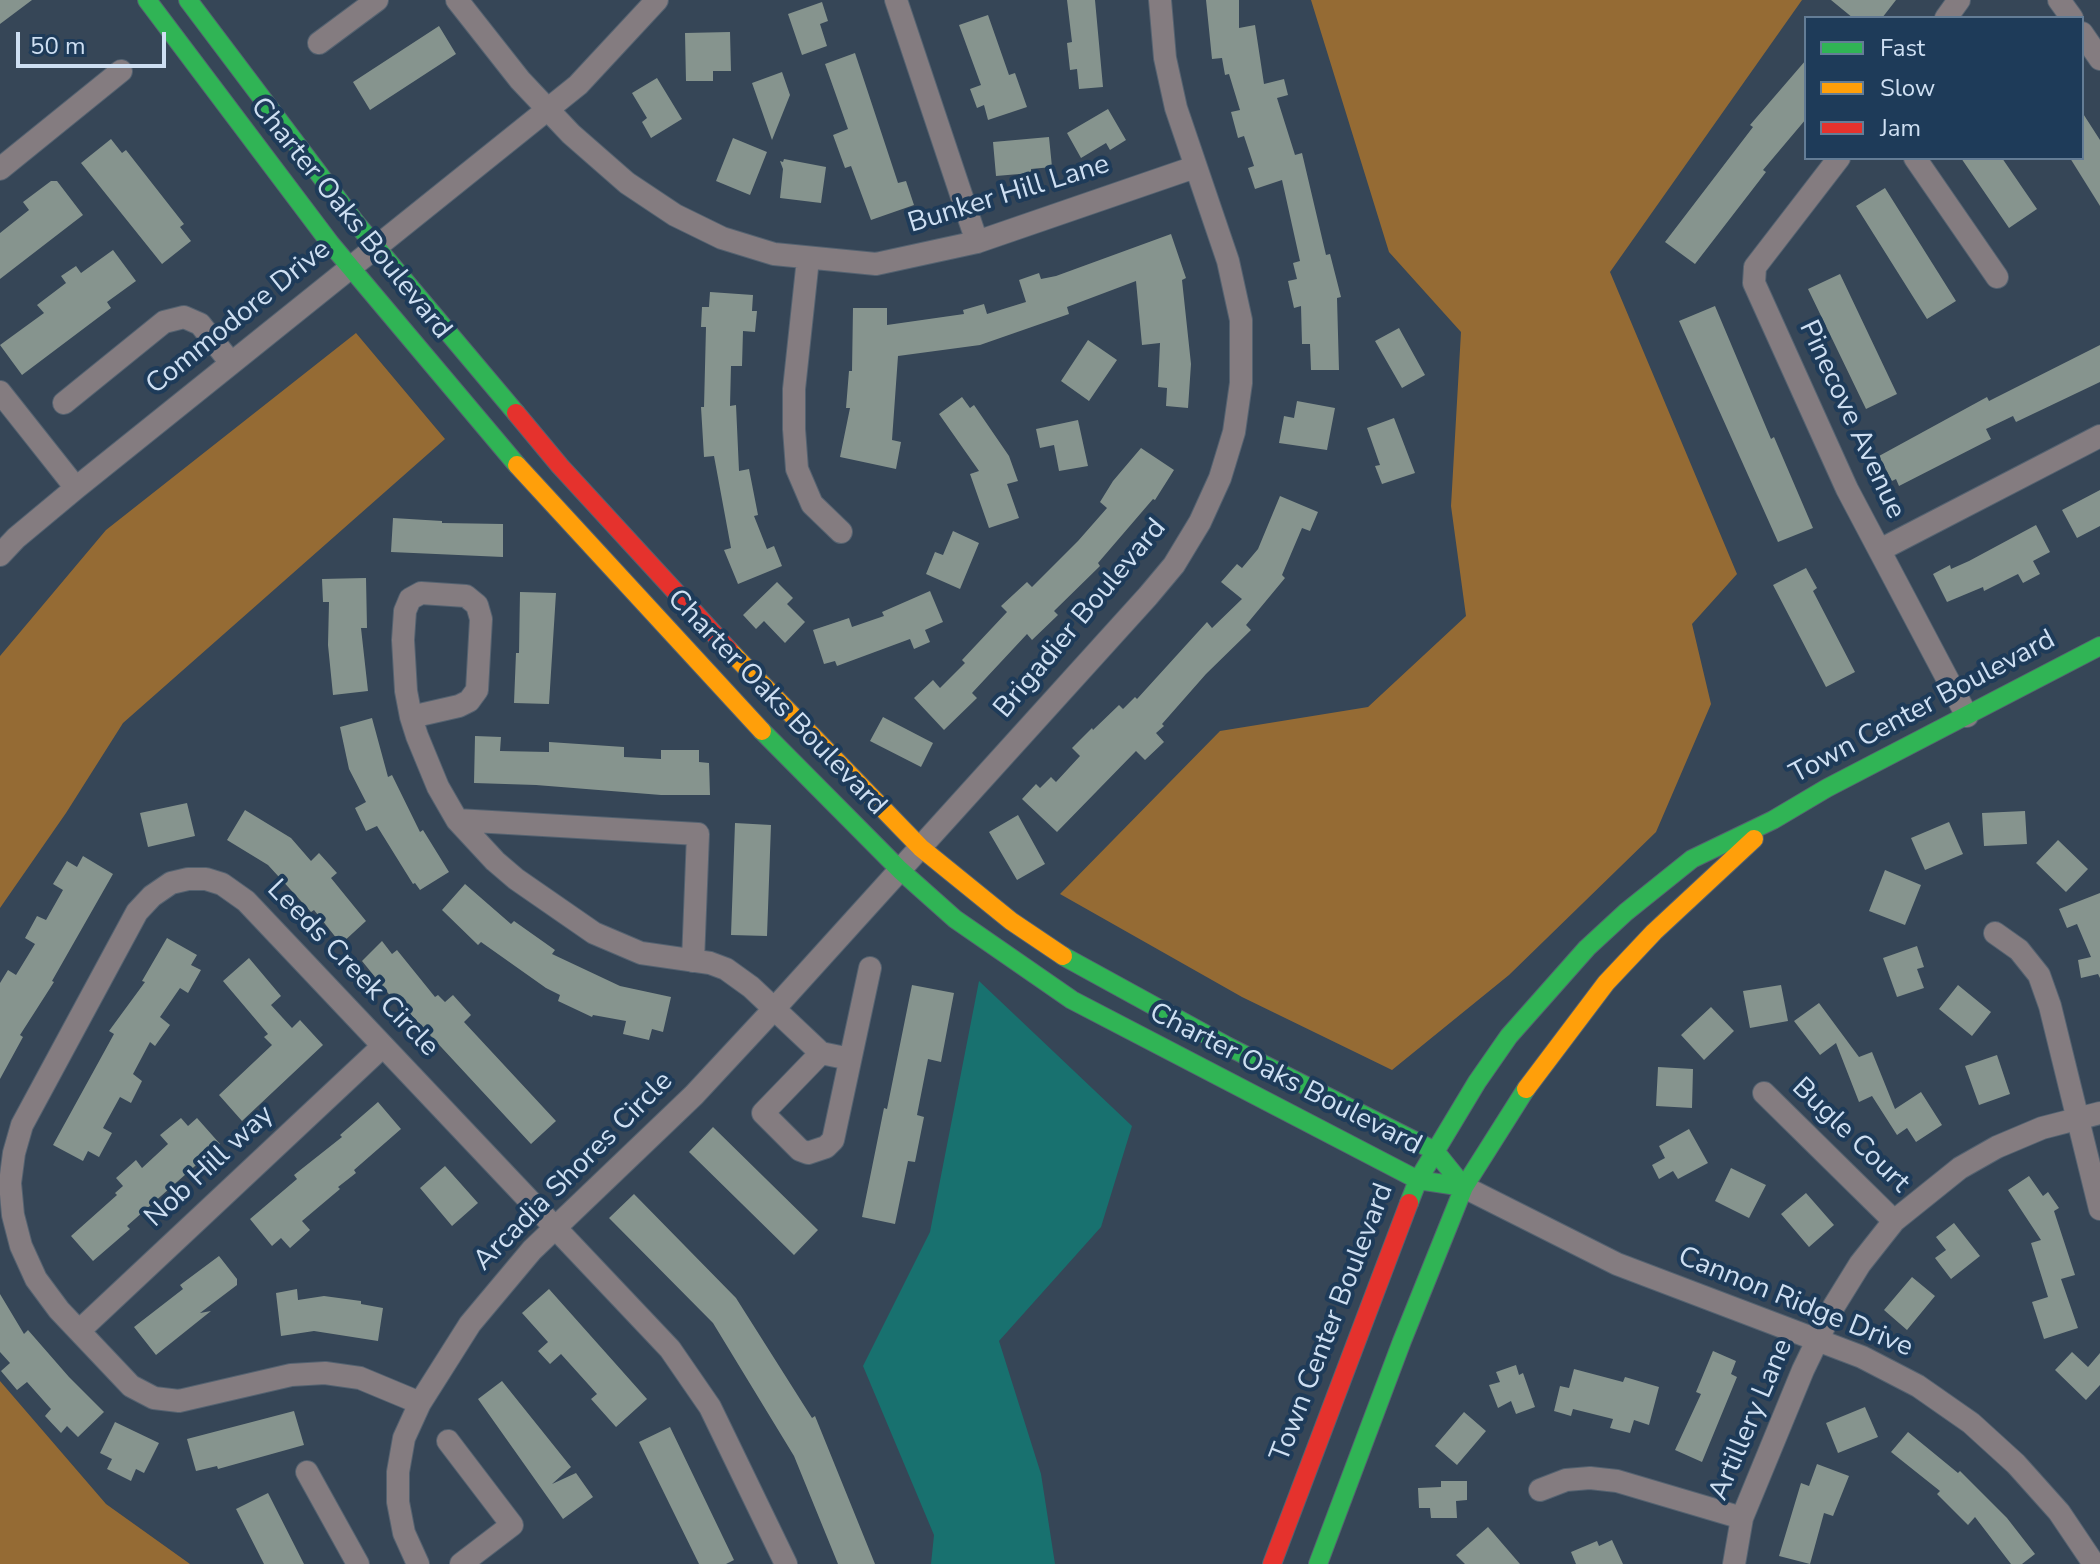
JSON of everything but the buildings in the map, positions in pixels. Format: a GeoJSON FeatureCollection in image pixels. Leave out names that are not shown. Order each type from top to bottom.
{"type":"FeatureCollection","features":[{"type":"Feature","properties":{"kind":"street","name":"Charter Oaks Boulevard"},"geometry":{"type":"LineString","coordinates":[[147,0],[350,268],[546,499],[725,694],[900,870],[955,919],[1072,1000],[1418,1180],[1464,1187]]}},
{"type":"Feature","properties":{"kind":"street","name":"Charter Oaks Boulevard"},"geometry":{"type":"LineString","coordinates":[[188,0],[269,111],[376,247],[560,466],[751,674],[921,848],[1011,921],[1109,983],[1435,1151],[1464,1187]]}},
{"type":"Feature","properties":{"kind":"street"},"geometry":{"type":"LineString","coordinates":[[319,43],[377,0]]}},
{"type":"Feature","properties":{"kind":"street","name":"Bunker Hill Lane"},"geometry":{"type":"LineString","coordinates":[[457,0],[520,80],[571,134],[627,183],[675,215],[722,238],[774,254],[876,264],[977,242],[1195,167]]}},
{"type":"Feature","properties":{"kind":"street","name":"Commodore Drive"},"geometry":{"type":"LineString","coordinates":[[0,555],[76,488],[548,110],[611,52],[657,0]]}},
{"type":"Feature","properties":{"kind":"street"},"geometry":{"type":"LineString","coordinates":[[896,0],[977,242]]}},
{"type":"Feature","properties":{"kind":"street","name":"Brigadier Boulevard"},"geometry":{"type":"LineString","coordinates":[[900,870],[1174,565],[1200,522],[1220,478],[1234,432],[1241,383],[1241,320],[1228,261],[1176,108],[1165,58],[1160,0]]}},
{"type":"Feature","properties":{"kind":"street"},"geometry":{"type":"LineString","coordinates":[[2084,36],[2100,59]]}},
{"type":"Feature","properties":{"kind":"street"},"geometry":{"type":"LineString","coordinates":[[0,169],[121,71]]}},
{"type":"Feature","properties":{"kind":"street","name":"Pinecove Avenue"},"geometry":{"type":"LineString","coordinates":[[1837,160],[1755,267],[1754,283],[1847,489],[1967,716]]}},
{"type":"Feature","properties":{"kind":"street"},"geometry":{"type":"LineString","coordinates":[[1916,160],[1997,277]]}},
{"type":"Feature","properties":{"kind":"street"},"geometry":{"type":"LineString","coordinates":[[808,259],[794,389],[797,469],[812,504],[841,532]]}},
{"type":"Feature","properties":{"kind":"street"},"geometry":{"type":"LineString","coordinates":[[64,403],[164,322],[184,317],[200,324],[231,363]]}},
{"type":"Feature","properties":{"kind":"street"},"geometry":{"type":"LineString","coordinates":[[0,392],[76,488]]}},
{"type":"Feature","properties":{"kind":"street"},"geometry":{"type":"LineString","coordinates":[[1880,550],[2100,436]]}},
{"type":"Feature","properties":{"kind":"street"},"geometry":{"type":"LineString","coordinates":[[411,717],[459,706],[469,701],[477,690],[481,619],[477,605],[466,596],[421,593],[410,599],[405,611],[403,640],[411,717],[426,761],[457,820],[516,879],[594,933],[641,953],[726,969],[751,987],[821,1053],[850,1059]]}},
{"type":"Feature","properties":{"kind":"street","name":"Town Center Boulevard"},"geometry":{"type":"LineString","coordinates":[[1272,1564],[1418,1180],[1477,1082],[1509,1036],[1587,948],[1692,859],[1773,820],[1827,788],[2100,646]]}},
{"type":"Feature","properties":{"kind":"street"},"geometry":{"type":"LineString","coordinates":[[457,820],[698,834],[693,961]]}},
{"type":"Feature","properties":{"kind":"street","name":"Town Center Boulevard"},"geometry":{"type":"LineString","coordinates":[[1318,1564],[1464,1187],[1535,1074],[1606,983],[1654,932],[1773,820]]}},
{"type":"Feature","properties":{"kind":"street","name":"Arcadia Shores Circle"},"geometry":{"type":"LineString","coordinates":[[418,1564],[404,1533],[398,1502],[398,1472],[404,1438],[420,1403],[470,1324],[523,1260],[694,1095],[900,870]]}},
{"type":"Feature","properties":{"kind":"street","name":"Leeds Creek Circle"},"geometry":{"type":"LineString","coordinates":[[420,1403],[360,1378],[325,1373],[291,1375],[179,1401],[154,1398],[131,1386],[59,1310],[36,1279],[21,1246],[13,1215],[10,1183],[22,1125],[137,912],[152,896],[171,883],[206,879],[235,891],[670,1349],[710,1407],[786,1564]]}},
{"type":"Feature","properties":{"kind":"street"},"geometry":{"type":"LineString","coordinates":[[1995,933],[2019,950],[2039,975],[2050,1006],[2100,1209]]}},
{"type":"Feature","properties":{"kind":"street"},"geometry":{"type":"LineString","coordinates":[[821,1053],[763,1113],[800,1150],[808,1153],[826,1147],[833,1140],[870,968]]}},
{"type":"Feature","properties":{"kind":"street","name":"Nob Hill way"},"geometry":{"type":"LineString","coordinates":[[79,1331],[383,1046]]}},
{"type":"Feature","properties":{"kind":"street","name":"Bugle Court"},"geometry":{"type":"LineString","coordinates":[[1764,1093],[1894,1221]]}},
{"type":"Feature","properties":{"kind":"street","name":"Artillery Lane"},"geometry":{"type":"LineString","coordinates":[[1734,1564],[1742,1518],[1818,1340],[1860,1264],[1894,1221],[1960,1168],[1997,1147],[2042,1128],[2100,1113]]}},
{"type":"Feature","properties":{"kind":"street","name":"Cannon Ridge Drive"},"geometry":{"type":"LineString","coordinates":[[1464,1187],[1617,1264],[1862,1357],[1918,1386],[1971,1423],[2016,1464],[2059,1512],[2094,1564]]}},
{"type":"Feature","properties":{"kind":"street"},"geometry":{"type":"LineString","coordinates":[[448,1441],[512,1525],[461,1564]]}},
{"type":"Feature","properties":{"kind":"street"},"geometry":{"type":"LineString","coordinates":[[307,1472],[358,1564]]}},
{"type":"Feature","properties":{"kind":"street"},"geometry":{"type":"LineString","coordinates":[[1540,1490],[1566,1480],[1590,1478],[1617,1481],[1742,1518]]}},
{"type":"Feature","properties":{"kind":"shaded area"},"geometry":{"type":"Polygon","coordinates":[[[1311,0],[1802,0],[1610,272],[1737,574],[1692,624],[1711,704],[1656,832],[1509,975],[1392,1070],[1242,997],[1060,894],[1220,731],[1368,707],[1466,616],[1451,506],[1461,332],[1389,252],[1311,0]]]}},
{"type":"Feature","properties":{"kind":"shaded area"},"geometry":{"type":"Polygon","coordinates":[[[356,333],[445,439],[123,723],[0,908],[0,656],[106,530],[356,333]]]}},
{"type":"Feature","properties":{"kind":"shaded area"},"geometry":{"type":"Polygon","coordinates":[[[979,981],[1132,1126],[1101,1227],[999,1341],[1041,1474],[1055,1564],[931,1564],[934,1535],[863,1366],[930,1232],[979,981]]]}},
{"type":"Feature","properties":{"kind":"shaded area"},"geometry":{"type":"Polygon","coordinates":[[[0,1381],[106,1504],[190,1564],[0,1564],[0,1381]]]}},
{"type":"Feature","properties":{"kind":"traffic: fast"},"geometry":{"type":"LineString","coordinates":[[147,0],[330,243],[517,465]]}},
{"type":"Feature","properties":{"kind":"traffic: fast"},"geometry":{"type":"LineString","coordinates":[[188,0],[356,223],[516,413]]}},
{"type":"Feature","properties":{"kind":"traffic: fast"},"geometry":{"type":"LineString","coordinates":[[1409,1203],[1418,1180],[1477,1082],[1509,1036],[1587,948],[1626,912],[1692,859],[1773,820],[1827,788],[2100,646]]}},
{"type":"Feature","properties":{"kind":"traffic: fast"},"geometry":{"type":"LineString","coordinates":[[762,731],[900,870],[955,919],[1072,1000],[1418,1180],[1464,1187]]}},
{"type":"Feature","properties":{"kind":"traffic: fast"},"geometry":{"type":"LineString","coordinates":[[1063,956],[1227,1046],[1435,1151],[1464,1187]]}},
{"type":"Feature","properties":{"kind":"traffic: fast"},"geometry":{"type":"LineString","coordinates":[[1318,1564],[1464,1187],[1526,1089]]}},
{"type":"Feature","properties":{"kind":"traffic: slow"},"geometry":{"type":"LineString","coordinates":[[517,465],[762,731]]}},
{"type":"Feature","properties":{"kind":"traffic: slow"},"geometry":{"type":"LineString","coordinates":[[729,650],[921,848],[1011,921],[1063,956]]}},
{"type":"Feature","properties":{"kind":"traffic: slow"},"geometry":{"type":"LineString","coordinates":[[1526,1089],[1606,983],[1654,932],[1754,839]]}},
{"type":"Feature","properties":{"kind":"traffic: jam"},"geometry":{"type":"LineString","coordinates":[[516,413],[560,466],[729,650]]}},
{"type":"Feature","properties":{"kind":"traffic: jam"},"geometry":{"type":"LineString","coordinates":[[1272,1564],[1409,1203]]}}]}
